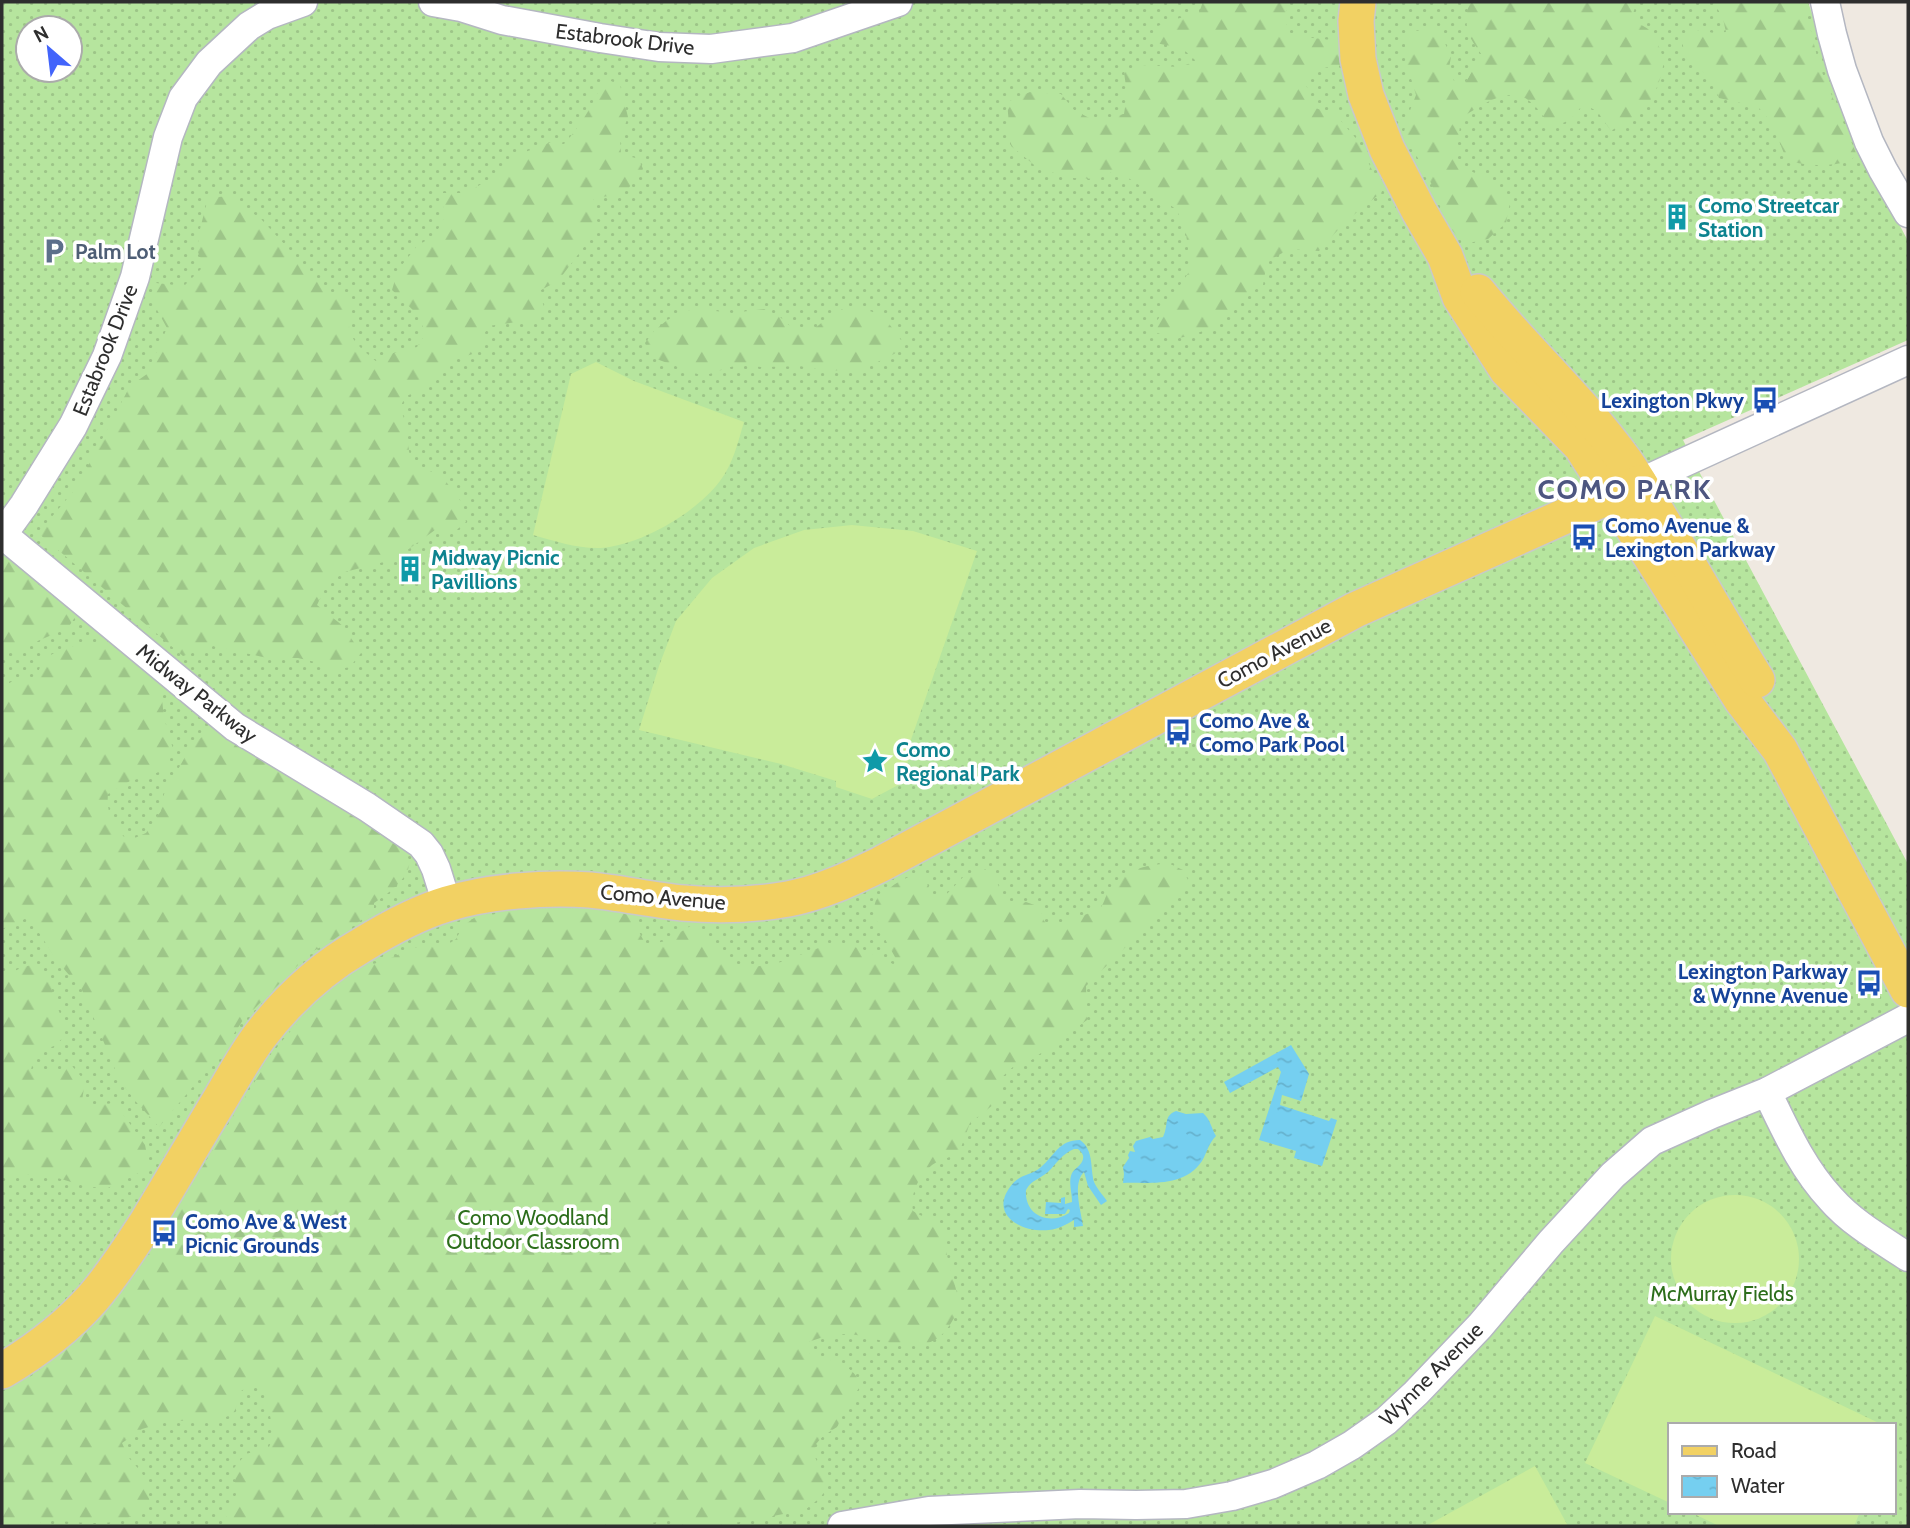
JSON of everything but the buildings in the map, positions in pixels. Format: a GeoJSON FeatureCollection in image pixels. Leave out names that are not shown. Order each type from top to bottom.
{"type":"FeatureCollection","features":[{"type":"Feature","properties":{"kind":"main road"},"geometry":{"type":"LineString","coordinates":[[1357,2],[1358,59],[1366,95],[1387,149],[1445,256],[1460,297],[1507,370],[1626,489],[1741,699],[1780,750],[1908,990]]}},
{"type":"Feature","properties":{"kind":"main road","name":"Como Avenue"},"geometry":{"type":"LineString","coordinates":[[2,1371],[57,1331],[92,1299],[111,1276],[246,1057],[279,1012],[331,965],[390,928],[447,904],[488,895],[543,890],[587,890],[707,905],[766,902],[812,893],[881,864],[1355,610],[1626,489]]}},
{"type":"Feature","properties":{"kind":"street","name":"Estabrook Drive"},"geometry":{"type":"LineString","coordinates":[[2,534],[24,505],[73,425],[107,356],[135,277],[168,137],[183,98],[209,64],[249,26],[267,15],[303,2]]}},
{"type":"Feature","properties":{"kind":"street","name":"Estabrook Drive"},"geometry":{"type":"LineString","coordinates":[[433,2],[461,7],[502,20],[600,38],[659,47],[711,49],[793,38],[898,2]]}},
{"type":"Feature","properties":{"kind":"street"},"geometry":{"type":"LineString","coordinates":[[1825,2],[1842,69],[1869,142],[1908,213]]}},
{"type":"Feature","properties":{"kind":"street"},"geometry":{"type":"LineString","coordinates":[[1626,489],[1908,360]]}},
{"type":"Feature","properties":{"kind":"street","name":"Midway Parkway"},"geometry":{"type":"LineString","coordinates":[[2,534],[235,727],[367,807],[421,844],[436,869],[447,904]]}},
{"type":"Feature","properties":{"kind":"street","name":"Wynne Avenue"},"geometry":{"type":"LineString","coordinates":[[842,1526],[929,1511],[1080,1504],[1185,1504],[1232,1496],[1273,1484],[1317,1465],[1386,1421],[1416,1393],[1480,1326],[1551,1241],[1604,1184],[1651,1142],[1767,1093],[1901,1022]]}},
{"type":"Feature","properties":{"kind":"street"},"geometry":{"type":"LineString","coordinates":[[1767,1093],[1806,1167],[1831,1199],[1862,1227],[1908,1257]]}},
{"type":"Feature","properties":{"kind":"green space","name":"Como Regional Park"},"geometry":{"type":"Polygon","coordinates":[[[2,2],[1808,2],[1860,151],[1908,241],[1908,340],[1683,440],[1908,864],[1908,1526],[2,1526],[2,2]]]}},
{"type":"Feature","properties":{"kind":"green space"},"geometry":{"type":"Polygon","coordinates":[[[1203,2],[1286,2],[1286,35],[1340,41],[1341,65],[1317,69],[1306,85],[1315,108],[1335,114],[1359,142],[1382,192],[1345,222],[1319,251],[1289,249],[1267,262],[1263,285],[1237,300],[1219,324],[1193,335],[1174,339],[1152,331],[1191,269],[1185,227],[1176,209],[1116,170],[1098,179],[1073,178],[1039,169],[1011,146],[1007,102],[1030,92],[1061,94],[1074,110],[1095,121],[1124,114],[1127,94],[1124,72],[1140,65],[1180,67],[1196,61],[1182,48],[1150,42],[1155,27],[1198,15],[1203,2]]]}},
{"type":"Feature","properties":{"kind":"green space"},"geometry":{"type":"Polygon","coordinates":[[[1469,2],[1637,2],[1631,19],[1647,28],[1656,40],[1663,65],[1658,84],[1647,105],[1611,131],[1597,111],[1583,104],[1569,120],[1549,125],[1531,102],[1511,95],[1493,99],[1461,118],[1456,157],[1458,164],[1497,185],[1510,202],[1506,223],[1488,239],[1464,244],[1448,225],[1431,183],[1404,132],[1416,95],[1405,58],[1405,38],[1415,31],[1435,29],[1451,57],[1449,68],[1454,81],[1466,82],[1473,69],[1484,58],[1468,32],[1469,2]]]}},
{"type":"Feature","properties":{"kind":"green space"},"geometry":{"type":"Polygon","coordinates":[[[1714,2],[1804,2],[1819,65],[1856,153],[1851,161],[1819,165],[1787,161],[1772,123],[1758,107],[1719,98],[1709,75],[1688,61],[1682,37],[1691,29],[1726,32],[1714,2]]]}},
{"type":"Feature","properties":{"kind":"green space"},"geometry":{"type":"Polygon","coordinates":[[[604,78],[620,85],[628,117],[620,138],[621,154],[639,159],[643,169],[628,189],[593,198],[599,227],[558,281],[539,291],[544,307],[531,320],[488,326],[476,353],[446,362],[436,381],[405,397],[400,408],[407,426],[409,452],[421,468],[441,475],[462,503],[466,522],[454,532],[435,530],[395,559],[345,572],[327,584],[317,605],[343,626],[361,653],[350,667],[325,672],[315,662],[298,658],[267,658],[213,646],[183,656],[38,533],[77,487],[130,386],[147,374],[167,328],[156,308],[156,283],[184,286],[204,266],[197,250],[208,198],[229,196],[261,219],[331,292],[347,293],[354,303],[349,323],[352,337],[377,362],[393,353],[417,347],[426,333],[416,313],[392,290],[398,270],[417,246],[435,235],[444,218],[442,193],[466,193],[490,179],[515,156],[551,142],[564,144],[587,113],[604,78]]]}},
{"type":"Feature","properties":{"kind":"green space"},"geometry":{"type":"Polygon","coordinates":[[[846,307],[867,310],[881,317],[893,328],[905,346],[859,371],[740,364],[703,376],[651,357],[645,343],[654,331],[682,311],[699,309],[732,313],[764,309],[779,316],[791,327],[814,329],[846,307]]]}},
{"type":"Feature","properties":{"kind":"green space"},"geometry":{"type":"Polygon","coordinates":[[[596,362],[634,381],[744,422],[735,453],[725,474],[697,505],[650,534],[617,546],[601,548],[575,546],[533,535],[571,374],[596,362]]]}},
{"type":"Feature","properties":{"kind":"green space"},"geometry":{"type":"Polygon","coordinates":[[[852,525],[913,531],[977,551],[907,751],[910,754],[902,783],[872,799],[836,787],[836,781],[781,764],[639,730],[676,621],[712,578],[754,548],[804,530],[852,525]]]}},
{"type":"Feature","properties":{"kind":"green space"},"geometry":{"type":"Polygon","coordinates":[[[2,548],[12,554],[39,585],[77,614],[68,628],[12,652],[2,653],[2,548]]]}},
{"type":"Feature","properties":{"kind":"green space"},"geometry":{"type":"Polygon","coordinates":[[[88,643],[113,646],[160,680],[164,718],[173,749],[167,768],[130,781],[108,794],[108,808],[112,820],[128,841],[146,833],[161,811],[164,794],[189,750],[214,724],[406,849],[409,862],[407,872],[399,883],[374,903],[374,911],[310,953],[243,1020],[222,1052],[159,1127],[120,1081],[82,990],[57,961],[29,917],[2,929],[2,687],[13,681],[36,678],[43,659],[64,648],[88,643]]]}},
{"type":"Feature","properties":{"kind":"green space","name":"Como Woodland Outdoor Classroom"},"geometry":{"type":"Polygon","coordinates":[[[1168,863],[1183,870],[1190,884],[1086,986],[1087,1020],[1023,1066],[1014,1066],[1001,1078],[1003,1097],[970,1123],[959,1153],[932,1165],[916,1186],[913,1211],[943,1228],[948,1261],[961,1307],[948,1328],[938,1338],[916,1346],[847,1334],[827,1336],[809,1342],[807,1352],[852,1371],[859,1388],[837,1427],[816,1444],[814,1455],[828,1485],[821,1497],[805,1510],[718,1526],[679,1526],[670,1520],[632,1526],[230,1526],[224,1511],[236,1495],[234,1468],[246,1454],[269,1447],[274,1435],[265,1391],[258,1381],[241,1391],[234,1414],[214,1421],[169,1421],[142,1429],[122,1443],[129,1458],[142,1473],[148,1488],[150,1504],[132,1516],[106,1523],[40,1521],[40,1526],[2,1526],[2,1393],[61,1354],[110,1304],[152,1247],[278,1046],[316,1002],[350,974],[418,947],[444,947],[456,939],[463,926],[474,918],[511,911],[566,907],[615,910],[630,915],[646,945],[666,941],[692,925],[733,965],[754,967],[781,962],[832,943],[860,948],[895,965],[896,959],[877,920],[875,905],[881,895],[906,878],[924,875],[932,897],[943,898],[965,875],[985,869],[995,878],[1008,907],[1026,902],[1040,907],[1048,927],[1099,910],[1109,890],[1128,873],[1143,867],[1168,863]]]}},
{"type":"Feature","properties":{"kind":"green space"},"geometry":{"type":"Polygon","coordinates":[[[36,964],[51,982],[65,1036],[54,1046],[35,1053],[31,1070],[53,1071],[72,1066],[85,1081],[82,1101],[96,1105],[115,1103],[145,1145],[150,1169],[106,1189],[48,1175],[2,1174],[2,977],[36,964]]]}},
{"type":"Feature","properties":{"kind":"green space","name":"McMurray Fields"},"geometry":{"type":"Polygon","coordinates":[[[1735,1195],[1760,1200],[1780,1214],[1794,1234],[1799,1259],[1794,1284],[1780,1304],[1760,1318],[1735,1323],[1710,1318],[1690,1304],[1676,1284],[1671,1259],[1676,1234],[1690,1214],[1710,1200],[1735,1195]]]}},
{"type":"Feature","properties":{"kind":"green space"},"geometry":{"type":"Polygon","coordinates":[[[1655,1316],[1879,1423],[1668,1423],[1668,1502],[1585,1463],[1655,1316]]]}},
{"type":"Feature","properties":{"kind":"green space"},"geometry":{"type":"Polygon","coordinates":[[[1535,1466],[1568,1526],[1426,1526],[1535,1466]]]}},
{"type":"Feature","properties":{"kind":"green space"},"geometry":{"type":"Polygon","coordinates":[[[1694,1514],[1859,1514],[1854,1526],[1719,1526],[1694,1514]]]}},
{"type":"Feature","properties":{"kind":"water"},"geometry":{"type":"Polygon","coordinates":[[[1291,1045],[1309,1074],[1301,1101],[1282,1095],[1280,1105],[1329,1121],[1331,1118],[1337,1120],[1322,1166],[1294,1158],[1296,1151],[1259,1140],[1281,1072],[1278,1067],[1230,1093],[1224,1082],[1291,1045]]]}},
{"type":"Feature","properties":{"kind":"water"},"geometry":{"type":"Polygon","coordinates":[[[1176,1111],[1186,1114],[1203,1113],[1209,1121],[1216,1136],[1202,1161],[1195,1170],[1176,1180],[1123,1183],[1123,1167],[1130,1151],[1135,1152],[1133,1146],[1136,1141],[1163,1137],[1168,1118],[1176,1111]]]}},
{"type":"Feature","properties":{"kind":"water"},"geometry":{"type":"Polygon","coordinates":[[[1080,1140],[1088,1149],[1094,1182],[1107,1201],[1101,1205],[1088,1186],[1084,1172],[1078,1183],[1083,1226],[1074,1227],[1074,1220],[1056,1229],[1039,1230],[1029,1229],[1012,1220],[1006,1214],[1004,1206],[1010,1187],[1018,1179],[1041,1167],[1062,1145],[1080,1140]],[[1078,1149],[1066,1153],[1026,1190],[1029,1206],[1039,1216],[1054,1218],[1069,1213],[1068,1209],[1065,1214],[1045,1214],[1046,1202],[1061,1203],[1061,1198],[1065,1197],[1065,1204],[1072,1202],[1071,1176],[1083,1159],[1083,1154],[1078,1149]]]}},
{"type":"Feature","properties":{"kind":"place","name":"Como Streetcar Station"},"geometry":{"type":"Point","coordinates":[1677,217]}},
{"type":"Feature","properties":{"kind":"place","name":"Palm Lot"},"geometry":{"type":"Point","coordinates":[54,251]}},
{"type":"Feature","properties":{"kind":"place","name":"Lexington Pkwy"},"geometry":{"type":"Point","coordinates":[1765,400]}},
{"type":"Feature","properties":{"kind":"place","name":"Como Avenue & Lexington Parkway"},"geometry":{"type":"Point","coordinates":[1584,537]}},
{"type":"Feature","properties":{"kind":"place","name":"Midway Picnic Pavillions"},"geometry":{"type":"Point","coordinates":[410,569]}},
{"type":"Feature","properties":{"kind":"place","name":"Como Ave & Como Park Pool"},"geometry":{"type":"Point","coordinates":[1178,732]}},
{"type":"Feature","properties":{"kind":"place","name":"Como Regional Park"},"geometry":{"type":"Point","coordinates":[875,761]}},
{"type":"Feature","properties":{"kind":"place","name":"Lexington Parkway & Wynne Avenue"},"geometry":{"type":"Point","coordinates":[1869,983]}},
{"type":"Feature","properties":{"kind":"place","name":"Como Ave & West Picnic Grounds"},"geometry":{"type":"Point","coordinates":[164,1233]}},
{"type":"Feature","properties":{"kind":"district","name":"COMO PARK"},"geometry":{"type":"Point","coordinates":[1625,489]}}]}
